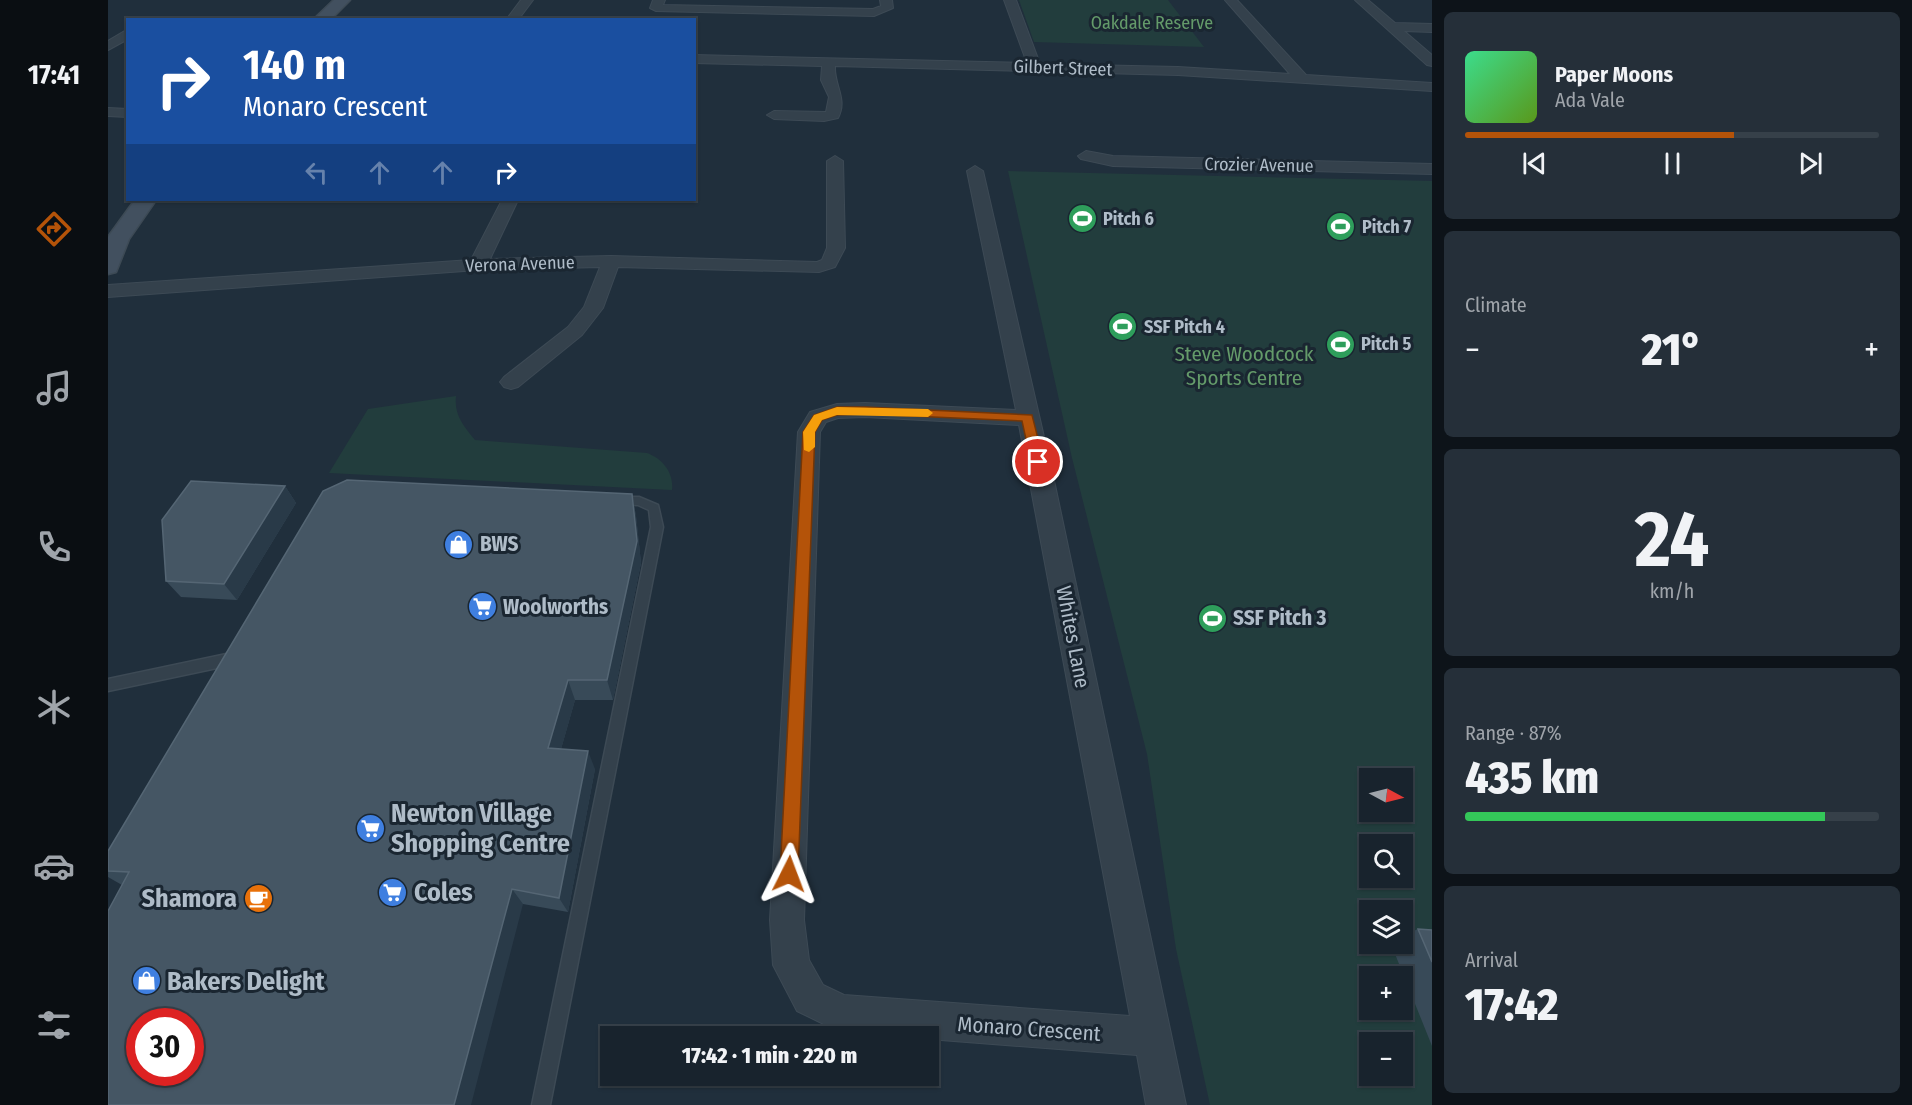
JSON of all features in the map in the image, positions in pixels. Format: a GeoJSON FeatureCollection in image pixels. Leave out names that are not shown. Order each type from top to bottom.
{"type":"FeatureCollection","features":[{"type":"Feature","properties":{"kind":"main road"},"geometry":{"type":"LineString","coordinates":[[322,18],[343,0]]}},
{"type":"Feature","properties":{"kind":"main road"},"geometry":{"type":"LineString","coordinates":[[338,18],[358,0]]}},
{"type":"Feature","properties":{"kind":"main road"},"geometry":{"type":"LineString","coordinates":[[108,267],[117,239],[144,201]]}},
{"type":"Feature","properties":{"kind":"street"},"geometry":{"type":"LineString","coordinates":[[513,18],[526,0]]}},
{"type":"Feature","properties":{"kind":"street"},"geometry":{"type":"LineString","coordinates":[[659,0],[656,8],[774,5],[874,13],[887,8],[886,0]]}},
{"type":"Feature","properties":{"kind":"street"},"geometry":{"type":"LineString","coordinates":[[1010,0],[1035,67]]}},
{"type":"Feature","properties":{"kind":"street"},"geometry":{"type":"LineString","coordinates":[[1231,0],[1302,80]]}},
{"type":"Feature","properties":{"kind":"street"},"geometry":{"type":"LineString","coordinates":[[1361,0],[1432,62]]}},
{"type":"Feature","properties":{"kind":"street"},"geometry":{"type":"LineString","coordinates":[[1392,27],[1432,28]]}},
{"type":"Feature","properties":{"kind":"street"},"geometry":{"type":"LineString","coordinates":[[108,32],[126,33]]}},
{"type":"Feature","properties":{"kind":"street"},"geometry":{"type":"LineString","coordinates":[[108,46],[126,34]]}},
{"type":"Feature","properties":{"kind":"street","name":"Gilbert Street"},"geometry":{"type":"LineString","coordinates":[[696,59],[1178,71],[1432,87]]}},
{"type":"Feature","properties":{"kind":"street"},"geometry":{"type":"LineString","coordinates":[[774,115],[824,117],[833,115],[836,97],[828,80],[829,62]]}},
{"type":"Feature","properties":{"kind":"street"},"geometry":{"type":"LineString","coordinates":[[108,112],[126,113]]}},
{"type":"Feature","properties":{"kind":"street","name":"Crozier Avenue"},"geometry":{"type":"LineString","coordinates":[[1086,156],[1113,161],[1432,169]]}},
{"type":"Feature","properties":{"kind":"street","name":"Verona Avenue"},"geometry":{"type":"LineString","coordinates":[[108,291],[478,265],[610,261],[819,267],[829,263],[836,248],[835,161]]}},
{"type":"Feature","properties":{"kind":"street","name":"Whites Lane"},"geometry":{"type":"LineString","coordinates":[[975,171],[1028,418],[1166,1105]]}},
{"type":"Feature","properties":{"kind":"street"},"geometry":{"type":"LineString","coordinates":[[478,265],[510,201]]}},
{"type":"Feature","properties":{"kind":"street"},"geometry":{"type":"LineString","coordinates":[[511,382],[575,331],[593,308],[610,261]]}},
{"type":"Feature","properties":{"kind":"street","name":"Monaro Crescent"},"geometry":{"type":"LineString","coordinates":[[1028,418],[865,410],[837,411],[818,417],[809,432],[787,920],[791,965],[810,998],[842,1014],[1152,1037]]}},
{"type":"Feature","properties":{"kind":"lane"},"geometry":{"type":"LineString","coordinates":[[541,1105],[657,527],[654,508],[639,501],[604,500]]}},
{"type":"Feature","properties":{"kind":"lane"},"geometry":{"type":"LineString","coordinates":[[108,685],[228,662],[240,657],[246,646]]}},
{"type":"Feature","properties":{"kind":"green space","name":"Oakdale Reserve"},"geometry":{"type":"Polygon","coordinates":[[[1019,0],[1168,0],[1204,47],[1034,42],[1019,0]]]}},
{"type":"Feature","properties":{"kind":"green space","name":"Steve Woodcock Sports Centre"},"geometry":{"type":"Polygon","coordinates":[[[1008,171],[1432,181],[1432,1105],[1210,1105],[1176,949],[1147,754],[1072,458],[1008,171]]]}},
{"type":"Feature","properties":{"kind":"green space"},"geometry":{"type":"Polygon","coordinates":[[[456,396],[458,414],[475,440],[647,453],[666,467],[671,478],[672,490],[329,473],[368,409],[456,396]]]}},
{"type":"Feature","properties":{"kind":"building","name":"Newton Village Shopping Centre"},"geometry":{"type":"Polygon","coordinates":[[[347,480],[632,494],[637,541],[607,680],[568,680],[548,748],[588,751],[559,898],[512,889],[454,1105],[108,1105],[108,911],[129,872],[108,871],[108,851],[323,491],[347,480]]]}},
{"type":"Feature","properties":{"kind":"building"},"geometry":{"type":"Polygon","coordinates":[[[191,481],[285,486],[224,584],[166,581],[162,520],[191,481]]]}},
{"type":"Feature","properties":{"kind":"building"},"geometry":{"type":"Polygon","coordinates":[[[1418,929],[1432,930],[1432,962],[1418,929]]]}},
{"type":"Feature","properties":{"kind":"slow traffic"},"geometry":{"type":"LineString","coordinates":[[809,447],[809,432],[818,417],[837,411],[928,413]]}},
{"type":"Feature","properties":{"kind":"place","name":"Pitch 6"},"geometry":{"type":"Point","coordinates":[1082,219]}},
{"type":"Feature","properties":{"kind":"place","name":"Pitch 7"},"geometry":{"type":"Point","coordinates":[1341,227]}},
{"type":"Feature","properties":{"kind":"place","name":"SSF Pitch 4"},"geometry":{"type":"Point","coordinates":[1123,327]}},
{"type":"Feature","properties":{"kind":"place","name":"Pitch 5"},"geometry":{"type":"Point","coordinates":[1340,344]}},
{"type":"Feature","properties":{"kind":"place","name":"BWS"},"geometry":{"type":"Point","coordinates":[459,544]}},
{"type":"Feature","properties":{"kind":"place","name":"Woolworths"},"geometry":{"type":"Point","coordinates":[482,607]}},
{"type":"Feature","properties":{"kind":"place","name":"SSF Pitch 3"},"geometry":{"type":"Point","coordinates":[1212,618]}},
{"type":"Feature","properties":{"kind":"place","name":"Newton Village Shopping Centre"},"geometry":{"type":"Point","coordinates":[370,828]}},
{"type":"Feature","properties":{"kind":"place","name":"Coles"},"geometry":{"type":"Point","coordinates":[393,892]}},
{"type":"Feature","properties":{"kind":"place","name":"Shamora"},"geometry":{"type":"Point","coordinates":[258,898]}},
{"type":"Feature","properties":{"kind":"place","name":"Bakers Delight"},"geometry":{"type":"Point","coordinates":[146,981]}},
{"type":"Feature","properties":{"kind":"route"},"geometry":{"type":"LineString","coordinates":[[789,874],[809,432],[818,417],[837,411],[865,410],[1028,418],[1038,462]]}}]}
